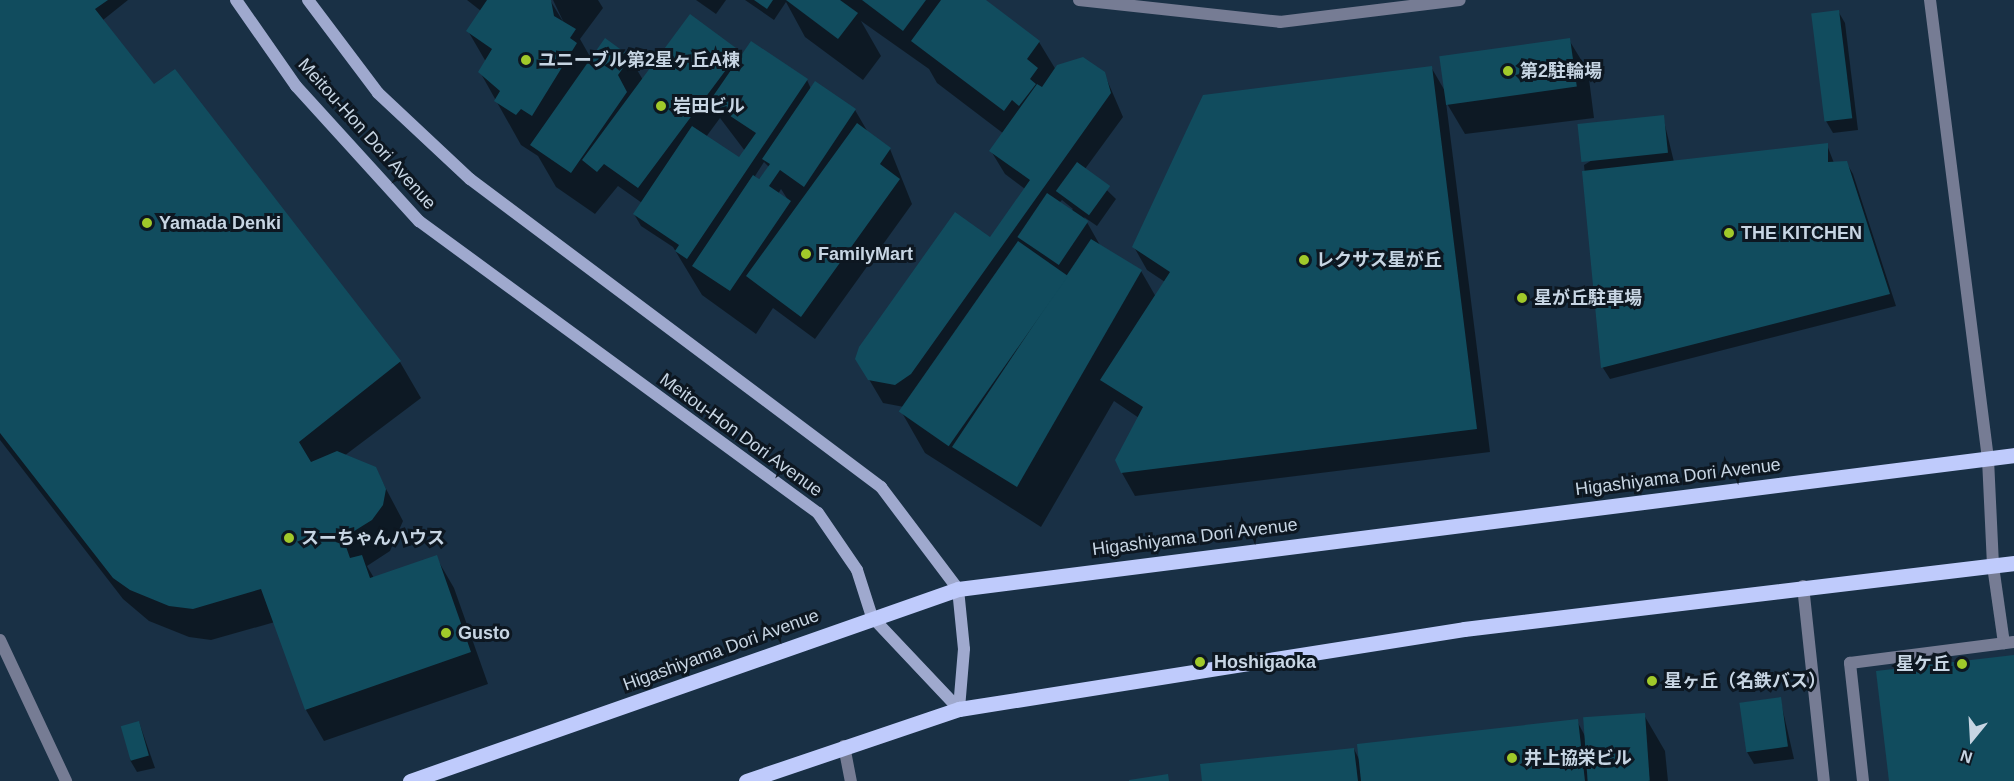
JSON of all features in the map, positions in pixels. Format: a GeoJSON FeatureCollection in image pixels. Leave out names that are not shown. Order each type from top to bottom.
{"type":"FeatureCollection","features":[{"type":"Feature","properties":{"kind":"main road","name":"Meitou-Hon Dori Avenue"},"geometry":{"type":"LineString","coordinates":[[236,0],[296,86],[419,221],[818,513],[857,570],[872,617],[959,709]]}},
{"type":"Feature","properties":{"kind":"main road","name":"Meitou-Hon Dori Avenue"},"geometry":{"type":"LineString","coordinates":[[308,0],[378,93],[470,179],[881,487],[958,589]]}},
{"type":"Feature","properties":{"kind":"main road","name":"Higashiyama Dori Avenue"},"geometry":{"type":"LineString","coordinates":[[410,781],[872,617],[958,589],[2014,455]]}},
{"type":"Feature","properties":{"kind":"main road"},"geometry":{"type":"LineString","coordinates":[[746,781],[959,709],[1464,629],[1803,586],[2014,563]]}},
{"type":"Feature","properties":{"kind":"main road"},"geometry":{"type":"LineString","coordinates":[[958,589],[964,649],[959,709]]}},
{"type":"Feature","properties":{"kind":"street"},"geometry":{"type":"LineString","coordinates":[[1079,0],[1280,22],[1460,0]]}},
{"type":"Feature","properties":{"kind":"street"},"geometry":{"type":"LineString","coordinates":[[1863,781],[1850,663],[2009,643],[1993,566],[1988,459],[1930,0]]}},
{"type":"Feature","properties":{"kind":"street"},"geometry":{"type":"LineString","coordinates":[[1803,586],[1824,781]]}},
{"type":"Feature","properties":{"kind":"street"},"geometry":{"type":"LineString","coordinates":[[0,640],[66,781]]}},
{"type":"Feature","properties":{"kind":"street"},"geometry":{"type":"LineString","coordinates":[[844,746],[851,781]]}},
{"type":"Feature","properties":{"kind":"building","name":"Yamada Denki"},"geometry":{"type":"Polygon","coordinates":[[[0,0],[108,0],[95,9],[154,84],[175,69],[401,361],[299,442],[311,462],[337,451],[376,467],[386,489],[383,505],[372,520],[343,538],[350,558],[362,555],[370,578],[437,555],[471,652],[305,710],[261,589],[193,609],[169,606],[130,590],[113,578],[0,433],[0,0]]]}},
{"type":"Feature","properties":{"kind":"building","name":"ユニーブル第2星ヶ丘A棟"},"geometry":{"type":"Polygon","coordinates":[[[487,0],[551,0],[554,16],[576,29],[570,38],[577,43],[532,116],[521,109],[516,115],[494,101],[500,91],[478,72],[492,49],[466,31],[487,0]]]}},
{"type":"Feature","properties":{"kind":"building"},"geometry":{"type":"Polygon","coordinates":[[[754,0],[773,0],[767,9],[754,0]]]}},
{"type":"Feature","properties":{"kind":"building"},"geometry":{"type":"Polygon","coordinates":[[[786,0],[840,0],[858,13],[838,39],[786,0]]]}},
{"type":"Feature","properties":{"kind":"building"},"geometry":{"type":"Polygon","coordinates":[[[862,0],[926,0],[903,31],[862,0]]]}},
{"type":"Feature","properties":{"kind":"building"},"geometry":{"type":"Polygon","coordinates":[[[941,0],[986,0],[1040,41],[1027,59],[1038,68],[1030,79],[1036,84],[1019,106],[1012,100],[1004,111],[911,41],[941,0]]]}},
{"type":"Feature","properties":{"kind":"building"},"geometry":{"type":"Polygon","coordinates":[[[1839,10],[1852,118],[1824,122],[1811,13],[1839,10]]]}},
{"type":"Feature","properties":{"kind":"building","name":"岩田ビル"},"geometry":{"type":"Polygon","coordinates":[[[690,14],[740,51],[638,188],[604,164],[597,172],[582,160],[690,14]]]}},
{"type":"Feature","properties":{"kind":"building"},"geometry":{"type":"Polygon","coordinates":[[[605,38],[631,57],[618,75],[627,92],[571,173],[530,145],[605,38]]]}},
{"type":"Feature","properties":{"kind":"building","name":"第2駐輪場"},"geometry":{"type":"Polygon","coordinates":[[[1570,38],[1577,87],[1446,105],[1439,56],[1570,38]]]}},
{"type":"Feature","properties":{"kind":"building"},"geometry":{"type":"Polygon","coordinates":[[[751,41],[808,79],[687,259],[675,251],[679,245],[633,214],[692,126],[739,157],[756,133],[709,102],[751,41]]]}},
{"type":"Feature","properties":{"kind":"building"},"geometry":{"type":"Polygon","coordinates":[[[1083,57],[1105,72],[1111,93],[911,374],[895,385],[868,380],[855,359],[859,347],[955,212],[990,237],[1030,180],[989,151],[1037,84],[1042,87],[1057,65],[1083,57]]]}},
{"type":"Feature","properties":{"kind":"building","name":"レクサス星が丘"},"geometry":{"type":"Polygon","coordinates":[[[1432,66],[1477,429],[1121,473],[1115,460],[1143,407],[1100,380],[1170,272],[1132,247],[1203,95],[1432,66]]]}},
{"type":"Feature","properties":{"kind":"building"},"geometry":{"type":"Polygon","coordinates":[[[815,81],[856,109],[804,187],[780,170],[769,186],[791,201],[730,291],[692,266],[753,175],[759,179],[770,164],[762,159],[815,81]]]}},
{"type":"Feature","properties":{"kind":"building"},"geometry":{"type":"Polygon","coordinates":[[[1664,115],[1668,153],[1581,162],[1577,124],[1664,115]]]}},
{"type":"Feature","properties":{"kind":"building"},"geometry":{"type":"Polygon","coordinates":[[[857,123],[891,148],[880,164],[900,179],[801,317],[746,276],[857,123]]]}},
{"type":"Feature","properties":{"kind":"building","name":"THE KITCHEN"},"geometry":{"type":"Polygon","coordinates":[[[1828,143],[1828,162],[1847,161],[1890,294],[1601,368],[1582,171],[1828,143]]]}},
{"type":"Feature","properties":{"kind":"building"},"geometry":{"type":"Polygon","coordinates":[[[1077,162],[1110,186],[1089,215],[1056,191],[1077,162]]]}},
{"type":"Feature","properties":{"kind":"building"},"geometry":{"type":"Polygon","coordinates":[[[1047,193],[1088,221],[1059,265],[1017,237],[1047,193]]]}},
{"type":"Feature","properties":{"kind":"building"},"geometry":{"type":"Polygon","coordinates":[[[1091,239],[1142,270],[1017,487],[952,447],[1091,239]]]}},
{"type":"Feature","properties":{"kind":"building"},"geometry":{"type":"Polygon","coordinates":[[[1018,241],[1068,276],[949,446],[899,411],[1018,241]]]}},
{"type":"Feature","properties":{"kind":"building"},"geometry":{"type":"Polygon","coordinates":[[[2014,655],[2014,781],[1889,781],[1876,671],[2014,655]]]}},
{"type":"Feature","properties":{"kind":"building"},"geometry":{"type":"Polygon","coordinates":[[[1781,697],[1788,747],[1746,752],[1739,703],[1781,697]]]}},
{"type":"Feature","properties":{"kind":"building"},"geometry":{"type":"Polygon","coordinates":[[[1645,713],[1650,781],[1588,781],[1583,717],[1645,713]]]}},
{"type":"Feature","properties":{"kind":"building","name":"井上協栄ビル"},"geometry":{"type":"Polygon","coordinates":[[[1578,719],[1585,781],[1361,781],[1357,744],[1578,719]]]}},
{"type":"Feature","properties":{"kind":"building"},"geometry":{"type":"Polygon","coordinates":[[[139,721],[149,756],[131,761],[121,726],[139,721]]]}},
{"type":"Feature","properties":{"kind":"building"},"geometry":{"type":"Polygon","coordinates":[[[1354,748],[1358,781],[1202,781],[1200,764],[1354,748]]]}},
{"type":"Feature","properties":{"kind":"building"},"geometry":{"type":"Polygon","coordinates":[[[1168,774],[1169,781],[1129,781],[1129,780],[1168,774]]]}},
{"type":"Feature","properties":{"kind":"place","name":"ユニーブル第2星ヶ丘A棟"},"geometry":{"type":"Point","coordinates":[526,60]}},
{"type":"Feature","properties":{"kind":"place","name":"第2駐輪場"},"geometry":{"type":"Point","coordinates":[1508,71]}},
{"type":"Feature","properties":{"kind":"place","name":"岩田ビル"},"geometry":{"type":"Point","coordinates":[661,106]}},
{"type":"Feature","properties":{"kind":"place","name":"Yamada Denki"},"geometry":{"type":"Point","coordinates":[147,223]}},
{"type":"Feature","properties":{"kind":"place","name":"THE KITCHEN"},"geometry":{"type":"Point","coordinates":[1729,233]}},
{"type":"Feature","properties":{"kind":"place","name":"FamilyMart"},"geometry":{"type":"Point","coordinates":[806,254]}},
{"type":"Feature","properties":{"kind":"place","name":"レクサス星が丘"},"geometry":{"type":"Point","coordinates":[1304,260]}},
{"type":"Feature","properties":{"kind":"place","name":"星が丘駐車場"},"geometry":{"type":"Point","coordinates":[1522,298]}},
{"type":"Feature","properties":{"kind":"place","name":"スーちゃんハウス"},"geometry":{"type":"Point","coordinates":[289,538]}},
{"type":"Feature","properties":{"kind":"place","name":"Gusto"},"geometry":{"type":"Point","coordinates":[446,633]}},
{"type":"Feature","properties":{"kind":"place","name":"Hoshigaoka"},"geometry":{"type":"Point","coordinates":[1200,662]}},
{"type":"Feature","properties":{"kind":"place","name":"星ケ丘"},"geometry":{"type":"Point","coordinates":[1962,664]}},
{"type":"Feature","properties":{"kind":"place","name":"星ヶ丘（名鉄バス）"},"geometry":{"type":"Point","coordinates":[1652,681]}},
{"type":"Feature","properties":{"kind":"place","name":"井上協栄ビル"},"geometry":{"type":"Point","coordinates":[1512,758]}}]}
